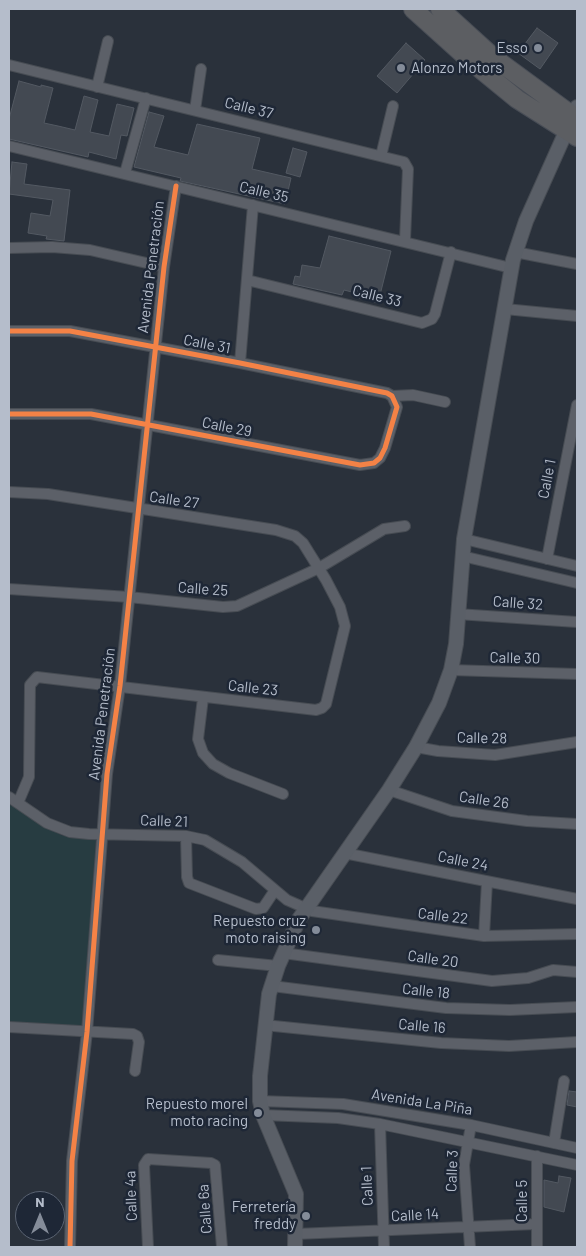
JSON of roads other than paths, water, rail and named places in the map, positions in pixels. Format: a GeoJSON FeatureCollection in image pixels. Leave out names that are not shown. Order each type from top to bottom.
{"type":"FeatureCollection","features":[{"type":"Feature","properties":{"kind":"highway"},"geometry":{"type":"LineString","coordinates":[[413,9],[502,87],[574,122]]}},
{"type":"Feature","properties":{"kind":"highway"},"geometry":{"type":"LineString","coordinates":[[440,9],[494,58],[574,122]]}},
{"type":"Feature","properties":{"kind":"main road"},"geometry":{"type":"LineString","coordinates":[[295,1240],[295,1188],[263,1116],[260,1101],[264,1026],[272,986],[281,960],[306,910],[389,790],[416,747],[439,703],[451,670],[456,644],[464,538],[512,268],[516,252],[540,189],[574,122]]}},
{"type":"Feature","properties":{"kind":"street"},"geometry":{"type":"LineString","coordinates":[[97,86],[108,41]]}},
{"type":"Feature","properties":{"kind":"street","name":"Calle 37"},"geometry":{"type":"LineString","coordinates":[[9,66],[404,162],[408,169],[405,240]]}},
{"type":"Feature","properties":{"kind":"street"},"geometry":{"type":"LineString","coordinates":[[195,110],[201,69]]}},
{"type":"Feature","properties":{"kind":"street"},"geometry":{"type":"LineString","coordinates":[[125,173],[146,98]]}},
{"type":"Feature","properties":{"kind":"street"},"geometry":{"type":"LineString","coordinates":[[381,156],[393,106]]}},
{"type":"Feature","properties":{"kind":"street","name":"Calle 35"},"geometry":{"type":"LineString","coordinates":[[9,146],[405,240],[512,268]]}},
{"type":"Feature","properties":{"kind":"street","name":"Avenida Penetración"},"geometry":{"type":"LineString","coordinates":[[70,1247],[72,1161],[87,1032],[100,835],[106,774],[120,686],[164,267],[176,186]]}},
{"type":"Feature","properties":{"kind":"street"},"geometry":{"type":"LineString","coordinates":[[240,363],[253,205]]}},
{"type":"Feature","properties":{"kind":"street"},"geometry":{"type":"LineString","coordinates":[[9,248],[52,247],[90,250],[164,267]]}},
{"type":"Feature","properties":{"kind":"street","name":"Calle 33"},"geometry":{"type":"LineString","coordinates":[[246,280],[422,323],[432,319],[435,314],[451,252]]}},
{"type":"Feature","properties":{"kind":"street"},"geometry":{"type":"LineString","coordinates":[[516,252],[577,264]]}},
{"type":"Feature","properties":{"kind":"street"},"geometry":{"type":"LineString","coordinates":[[505,309],[577,316]]}},
{"type":"Feature","properties":{"kind":"street","name":"Calle 31"},"geometry":{"type":"LineString","coordinates":[[9,331],[70,331],[387,392],[394,398]]}},
{"type":"Feature","properties":{"kind":"street"},"geometry":{"type":"LineString","coordinates":[[394,398],[413,394],[446,402]]}},
{"type":"Feature","properties":{"kind":"street","name":"Calle 29"},"geometry":{"type":"LineString","coordinates":[[9,414],[38,412],[91,414],[367,465],[380,458],[385,448],[397,413],[394,398]]}},
{"type":"Feature","properties":{"kind":"street","name":"Calle 1"},"geometry":{"type":"LineString","coordinates":[[547,560],[577,405]]}},
{"type":"Feature","properties":{"kind":"street","name":"Calle 27"},"geometry":{"type":"LineString","coordinates":[[9,492],[48,494],[286,533],[295,536],[303,543],[319,568]]}},
{"type":"Feature","properties":{"kind":"street","name":"Calle 25"},"geometry":{"type":"LineString","coordinates":[[9,590],[129,597],[223,607],[237,606],[319,568],[384,529],[396,525],[405,526]]}},
{"type":"Feature","properties":{"kind":"street"},"geometry":{"type":"LineString","coordinates":[[464,538],[577,566]]}},
{"type":"Feature","properties":{"kind":"street"},"geometry":{"type":"LineString","coordinates":[[462,556],[577,583]]}},
{"type":"Feature","properties":{"kind":"street","name":"Calle 23"},"geometry":{"type":"LineString","coordinates":[[18,803],[28,782],[30,771],[30,685],[33,680],[43,677],[203,698],[322,708],[328,699],[345,626],[340,607],[319,568]]}},
{"type":"Feature","properties":{"kind":"street","name":"Calle 32"},"geometry":{"type":"LineString","coordinates":[[457,614],[577,622]]}},
{"type":"Feature","properties":{"kind":"street","name":"Calle 30"},"geometry":{"type":"LineString","coordinates":[[451,670],[577,674]]}},
{"type":"Feature","properties":{"kind":"street"},"geometry":{"type":"LineString","coordinates":[[203,698],[198,740],[203,753],[214,764],[229,773],[283,794]]}},
{"type":"Feature","properties":{"kind":"street","name":"Calle 28"},"geometry":{"type":"LineString","coordinates":[[416,747],[438,751],[496,756],[577,742]]}},
{"type":"Feature","properties":{"kind":"street","name":"Calle 26"},"geometry":{"type":"LineString","coordinates":[[389,790],[452,811],[527,821],[577,824]]}},
{"type":"Feature","properties":{"kind":"street","name":"Calle 21"},"geometry":{"type":"LineString","coordinates":[[9,797],[47,823],[62,830],[100,835],[186,836],[205,840],[242,862],[292,903],[306,910]]}},
{"type":"Feature","properties":{"kind":"street"},"geometry":{"type":"LineString","coordinates":[[186,836],[187,877],[189,883],[256,909],[263,908],[275,890]]}},
{"type":"Feature","properties":{"kind":"street","name":"Calle 24"},"geometry":{"type":"LineString","coordinates":[[344,853],[577,899]]}},
{"type":"Feature","properties":{"kind":"street"},"geometry":{"type":"LineString","coordinates":[[484,936],[487,882]]}},
{"type":"Feature","properties":{"kind":"street","name":"Calle 22"},"geometry":{"type":"LineString","coordinates":[[306,910],[364,920],[484,936],[577,934]]}},
{"type":"Feature","properties":{"kind":"street","name":"Calle 20"},"geometry":{"type":"LineString","coordinates":[[218,960],[281,960],[484,981],[528,978],[553,970],[577,972]]}},
{"type":"Feature","properties":{"kind":"street","name":"Calle 18"},"geometry":{"type":"LineString","coordinates":[[272,986],[446,1008],[510,1010],[577,1007]]}},
{"type":"Feature","properties":{"kind":"street"},"geometry":{"type":"LineString","coordinates":[[9,1026],[137,1036],[139,1042],[135,1071]]}},
{"type":"Feature","properties":{"kind":"street","name":"Calle 16"},"geometry":{"type":"LineString","coordinates":[[264,1026],[441,1043],[509,1046],[577,1042]]}},
{"type":"Feature","properties":{"kind":"street"},"geometry":{"type":"LineString","coordinates":[[554,1143],[564,1081]]}},
{"type":"Feature","properties":{"kind":"street","name":"Avenida La Piña"},"geometry":{"type":"LineString","coordinates":[[260,1101],[343,1104],[471,1125],[577,1148]]}},
{"type":"Feature","properties":{"kind":"street","name":"Avenida La Piña"},"geometry":{"type":"LineString","coordinates":[[263,1116],[338,1118],[380,1124],[577,1165]]}},
{"type":"Feature","properties":{"kind":"street","name":"Calle 1"},"geometry":{"type":"LineString","coordinates":[[380,1124],[384,1247]]}},
{"type":"Feature","properties":{"kind":"street","name":"Calle 3"},"geometry":{"type":"LineString","coordinates":[[470,1247],[470,1227],[465,1185],[471,1125]]}},
{"type":"Feature","properties":{"kind":"street","name":"Calle 5"},"geometry":{"type":"LineString","coordinates":[[537,1156],[537,1247]]}},
{"type":"Feature","properties":{"kind":"street","name":"Calle 4a"},"geometry":{"type":"LineString","coordinates":[[148,1247],[145,1161],[148,1159],[212,1163],[218,1170]]}},
{"type":"Feature","properties":{"kind":"street","name":"Calle 6a"},"geometry":{"type":"LineString","coordinates":[[218,1170],[222,1247]]}},
{"type":"Feature","properties":{"kind":"street","name":"Calle 14"},"geometry":{"type":"LineString","coordinates":[[295,1240],[383,1231],[536,1224]]}},
{"type":"Feature","properties":{"kind":"place","name":"Esso"},"geometry":{"type":"Point","coordinates":[538,48]}},
{"type":"Feature","properties":{"kind":"place","name":"Alonzo Motors"},"geometry":{"type":"Point","coordinates":[401,68]}},
{"type":"Feature","properties":{"kind":"place","name":"Repuesto cruz moto raising"},"geometry":{"type":"Point","coordinates":[316,930]}},
{"type":"Feature","properties":{"kind":"place","name":"Repuesto morel moto racing"},"geometry":{"type":"Point","coordinates":[258,1113]}},
{"type":"Feature","properties":{"kind":"place","name":"Ferretería freddy"},"geometry":{"type":"Point","coordinates":[306,1216]}}]}
